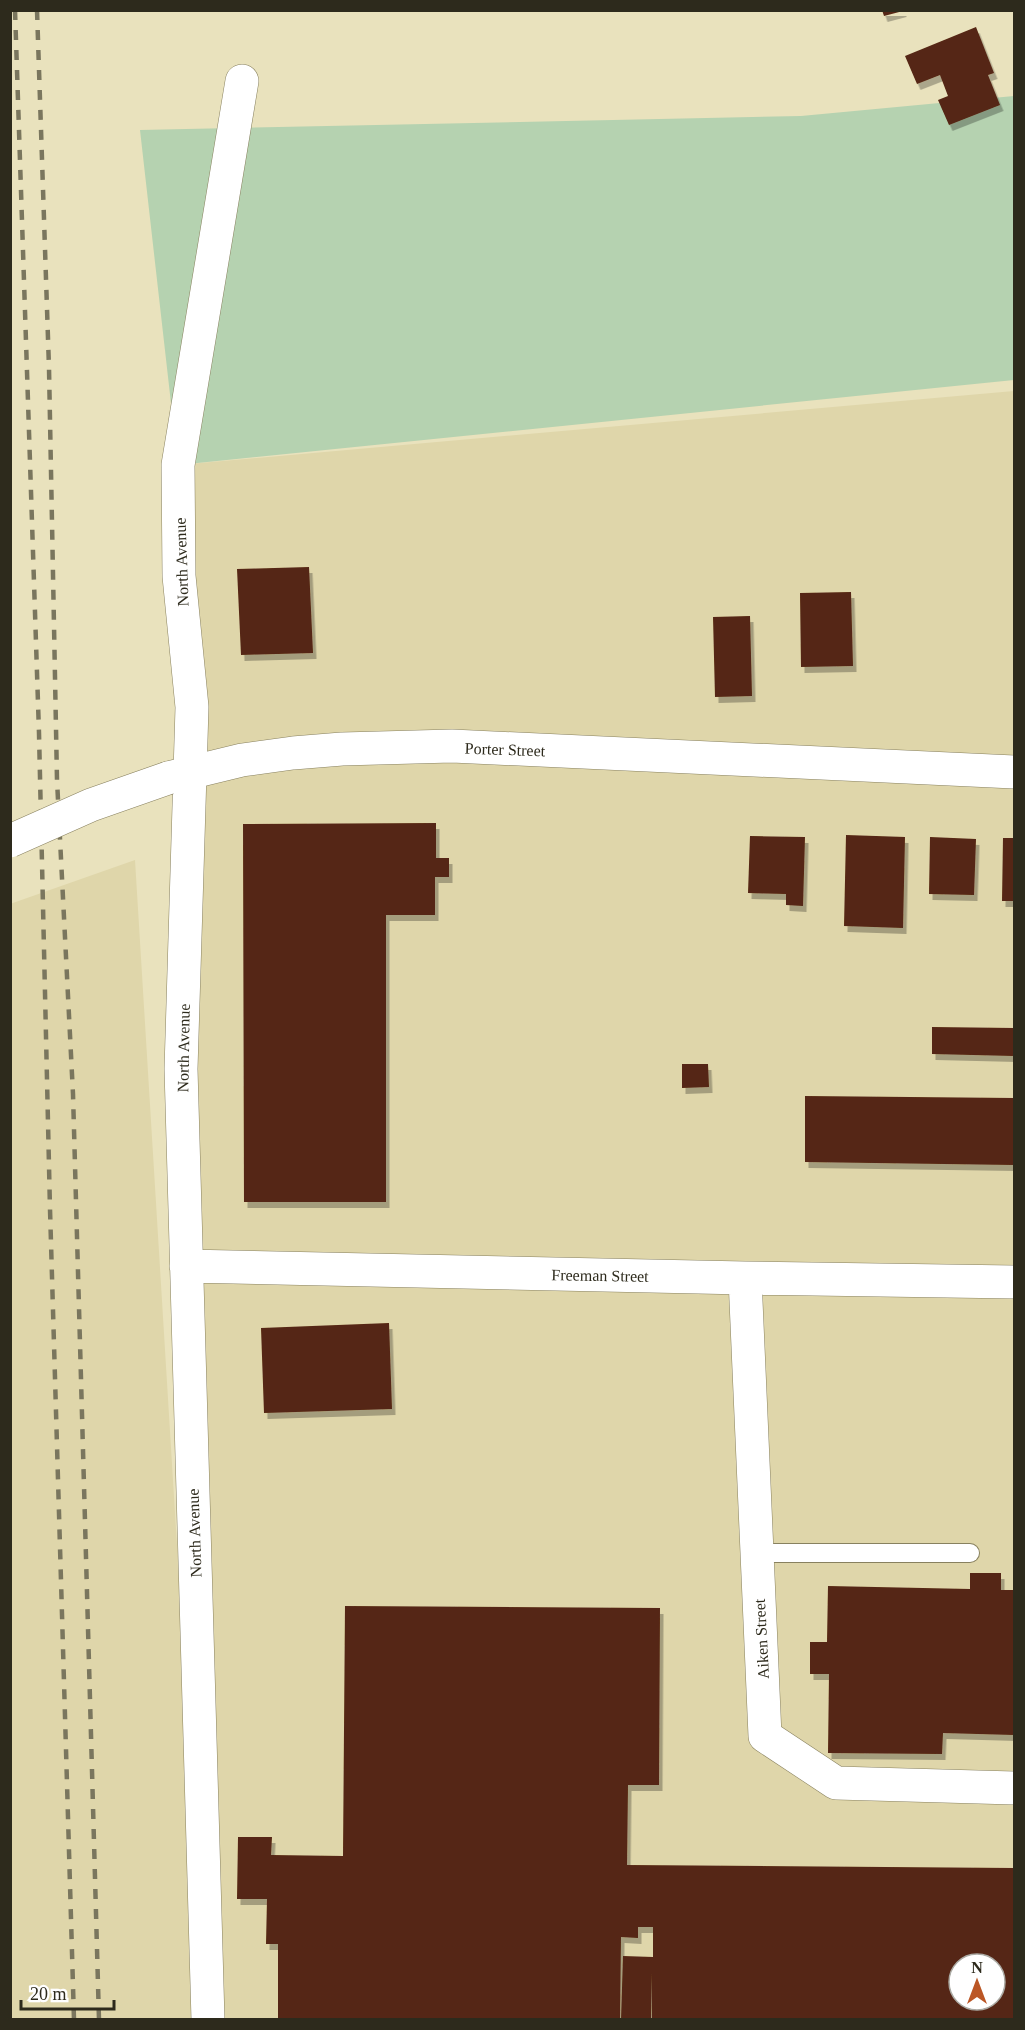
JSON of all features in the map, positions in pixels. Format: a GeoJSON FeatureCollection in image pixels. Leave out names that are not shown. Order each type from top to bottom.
{"type":"FeatureCollection","features":[{"type":"Feature","properties":{"kind":"street","name":"North Avenue"},"geometry":{"type":"LineString","coordinates":[[208,2019],[181,1069],[179,775],[192,707],[179,576],[178,465],[242,81]]}},
{"type":"Feature","properties":{"kind":"street","name":"Porter Street"},"geometry":{"type":"LineString","coordinates":[[10,841],[91,805],[179,775],[242,760],[293,753],[364,748],[440,747],[1014,772]]}},
{"type":"Feature","properties":{"kind":"street","name":"Freeman Street"},"geometry":{"type":"LineString","coordinates":[[186,1266],[1014,1282]]}},
{"type":"Feature","properties":{"kind":"street","name":"Aiken Street"},"geometry":{"type":"LineString","coordinates":[[745,1278],[765,1736],[836,1783],[1014,1788]]}},
{"type":"Feature","properties":{"kind":"lane"},"geometry":{"type":"LineString","coordinates":[[757,1553],[970,1553]]}},
{"type":"Feature","properties":{"kind":"shaded area"},"geometry":{"type":"Polygon","coordinates":[[[1014,391],[1014,2019],[208,2019],[178,465],[1014,391]]]}},
{"type":"Feature","properties":{"kind":"shaded area"},"geometry":{"type":"Polygon","coordinates":[[[135,860],[206,2019],[11,2019],[10,904],[135,860]]]}},
{"type":"Feature","properties":{"kind":"green space"},"geometry":{"type":"Polygon","coordinates":[[[1014,96],[1014,380],[178,465],[140,130],[801,116],[1014,96]]]}},
{"type":"Feature","properties":{"kind":"building"},"geometry":{"type":"Polygon","coordinates":[[[882,10],[903,10],[903,11],[884,16],[882,10]]]}},
{"type":"Feature","properties":{"kind":"building"},"geometry":{"type":"Polygon","coordinates":[[[976,27],[994,73],[988,75],[1000,105],[949,125],[938,100],[948,96],[940,75],[917,84],[905,56],[976,27]]]}},
{"type":"Feature","properties":{"kind":"building"},"geometry":{"type":"Polygon","coordinates":[[[309,567],[313,653],[241,655],[237,569],[309,567]]]}},
{"type":"Feature","properties":{"kind":"building"},"geometry":{"type":"Polygon","coordinates":[[[851,592],[853,666],[801,667],[800,593],[851,592]]]}},
{"type":"Feature","properties":{"kind":"building"},"geometry":{"type":"Polygon","coordinates":[[[750,616],[752,696],[715,697],[713,617],[750,616]]]}},
{"type":"Feature","properties":{"kind":"building"},"geometry":{"type":"Polygon","coordinates":[[[436,823],[436,858],[449,858],[449,877],[435,877],[435,915],[386,915],[386,1202],[244,1202],[243,824],[436,823]]]}},
{"type":"Feature","properties":{"kind":"building"},"geometry":{"type":"Polygon","coordinates":[[[846,835],[905,837],[903,928],[844,926],[846,835]]]}},
{"type":"Feature","properties":{"kind":"building"},"geometry":{"type":"Polygon","coordinates":[[[750,836],[805,837],[803,906],[786,905],[786,894],[748,893],[750,836]]]}},
{"type":"Feature","properties":{"kind":"building"},"geometry":{"type":"Polygon","coordinates":[[[930,837],[976,839],[974,895],[929,894],[930,837]]]}},
{"type":"Feature","properties":{"kind":"building"},"geometry":{"type":"Polygon","coordinates":[[[1003,838],[1014,838],[1014,901],[1002,901],[1003,838]]]}},
{"type":"Feature","properties":{"kind":"building"},"geometry":{"type":"Polygon","coordinates":[[[932,1027],[1014,1028],[1014,1056],[932,1054],[932,1027]]]}},
{"type":"Feature","properties":{"kind":"building"},"geometry":{"type":"Polygon","coordinates":[[[682,1064],[708,1064],[709,1087],[682,1088],[682,1064]]]}},
{"type":"Feature","properties":{"kind":"building"},"geometry":{"type":"Polygon","coordinates":[[[805,1096],[1014,1098],[1014,1165],[805,1162],[805,1096]]]}},
{"type":"Feature","properties":{"kind":"building"},"geometry":{"type":"Polygon","coordinates":[[[389,1323],[392,1409],[264,1413],[261,1328],[389,1323]]]}},
{"type":"Feature","properties":{"kind":"building"},"geometry":{"type":"Polygon","coordinates":[[[970,1573],[1001,1573],[1001,1590],[1014,1590],[1014,1735],[943,1733],[942,1754],[828,1753],[829,1674],[810,1674],[810,1642],[827,1642],[828,1586],[970,1589],[970,1573]]]}},
{"type":"Feature","properties":{"kind":"building"},"geometry":{"type":"Polygon","coordinates":[[[345,1606],[660,1608],[659,1785],[628,1785],[627,1865],[1014,1868],[1014,2020],[652,2020],[652,1973],[651,2020],[621,2020],[623,1956],[653,1957],[653,1927],[638,1927],[638,1938],[621,1937],[620,2020],[278,2020],[278,1944],[266,1944],[267,1899],[237,1899],[238,1837],[272,1837],[271,1855],[343,1856],[345,1606]]]}},
{"type":"Feature","properties":{"kind":"railway"},"geometry":{"type":"LineString","coordinates":[[15,10],[39,733],[50,1209],[74,2020]]}},
{"type":"Feature","properties":{"kind":"railway"},"geometry":{"type":"LineString","coordinates":[[37,10],[49,368],[57,780],[73,1094],[99,2020]]}}]}
